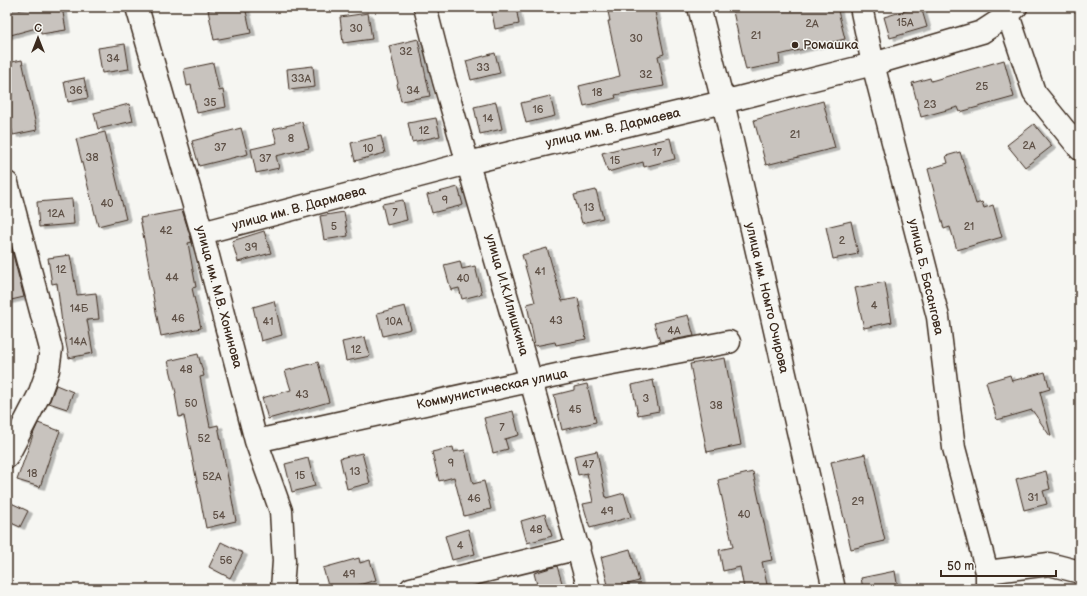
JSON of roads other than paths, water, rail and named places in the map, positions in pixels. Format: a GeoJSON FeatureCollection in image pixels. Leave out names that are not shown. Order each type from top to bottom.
{"type":"FeatureCollection","features":[{"type":"Feature","properties":{"kind":"street","name":"улица им. М.В. Хонинова"},"geometry":{"type":"LineString","coordinates":[[137,7],[202,233],[256,441],[281,511],[285,586]]}},
{"type":"Feature","properties":{"kind":"street","name":"улица И.К.Илишкина"},"geometry":{"type":"LineString","coordinates":[[425,7],[444,81],[532,381],[589,589]]}},
{"type":"Feature","properties":{"kind":"street","name":"улица им. Номто Очирова"},"geometry":{"type":"LineString","coordinates":[[699,7],[723,102],[834,589]]}},
{"type":"Feature","properties":{"kind":"street","name":"улица Б. Басангова"},"geometry":{"type":"LineString","coordinates":[[861,7],[873,64],[938,318],[954,448],[987,580],[1049,564],[1080,572]]}},
{"type":"Feature","properties":{"kind":"street","name":"улица им. В. Дармаева"},"geometry":{"type":"LineString","coordinates":[[202,233],[468,163],[723,102],[873,64],[982,32],[1012,11]]}},
{"type":"Feature","properties":{"kind":"street"},"geometry":{"type":"LineString","coordinates":[[1012,11],[1034,92],[1080,148]]}},
{"type":"Feature","properties":{"kind":"street"},"geometry":{"type":"LineString","coordinates":[[7,183],[51,349],[48,370],[38,395],[7,457]]}},
{"type":"Feature","properties":{"kind":"street","name":"Коммунистическая улица"},"geometry":{"type":"LineString","coordinates":[[256,441],[575,371],[729,342]]}},
{"type":"Feature","properties":{"kind":"street"},"geometry":{"type":"LineString","coordinates":[[411,589],[579,548]]}},
{"type":"Feature","properties":{"kind":"place","name":"Ромашка"},"geometry":{"type":"Point","coordinates":[795,45]}}]}
